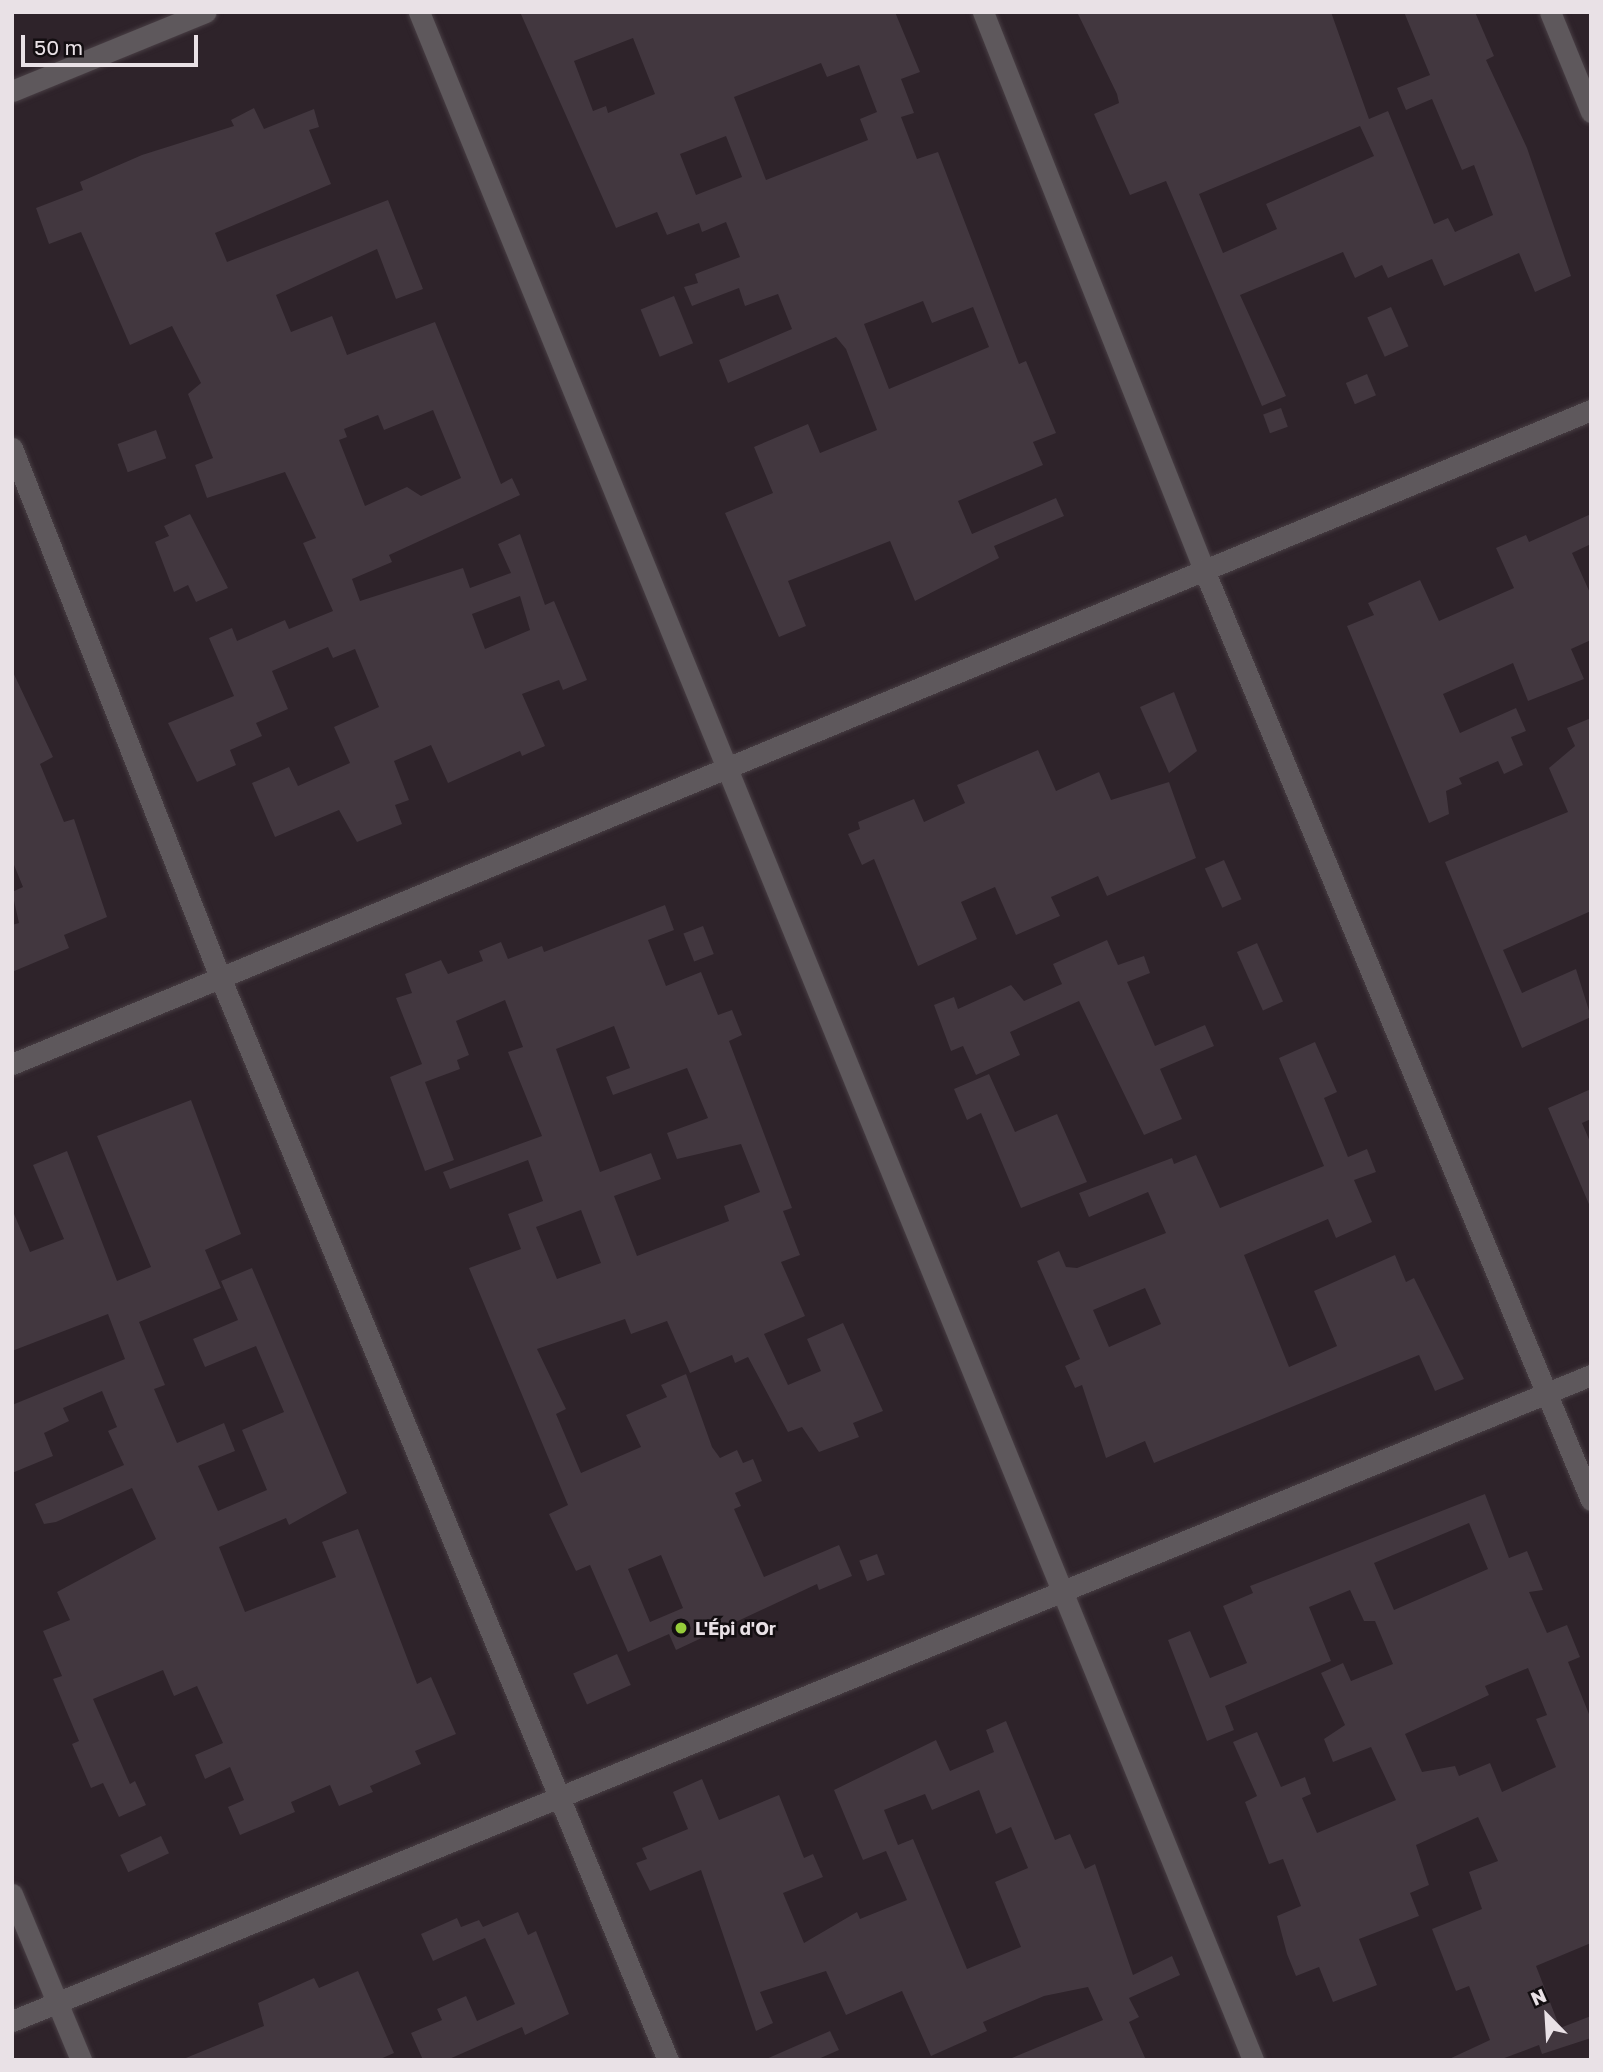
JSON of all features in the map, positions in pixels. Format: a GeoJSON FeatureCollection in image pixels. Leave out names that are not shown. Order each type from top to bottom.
{"type":"FeatureCollection","features":[{"type":"Feature","properties":{"kind":"street"},"geometry":{"type":"LineString","coordinates":[[12,91],[206,12]]}},
{"type":"Feature","properties":{"kind":"street"},"geometry":{"type":"LineString","coordinates":[[419,12],[730,766],[1065,1589],[1253,2060]]}},
{"type":"Feature","properties":{"kind":"street"},"geometry":{"type":"LineString","coordinates":[[983,12],[1204,570],[1591,1500]]}},
{"type":"Feature","properties":{"kind":"street"},"geometry":{"type":"LineString","coordinates":[[1550,12],[1591,112]]}},
{"type":"Feature","properties":{"kind":"street"},"geometry":{"type":"LineString","coordinates":[[12,1064],[1591,410]]}},
{"type":"Feature","properties":{"kind":"street"},"geometry":{"type":"LineString","coordinates":[[12,448],[220,978],[668,2060]]}},
{"type":"Feature","properties":{"kind":"street"},"geometry":{"type":"LineString","coordinates":[[12,2021],[557,1794],[1591,1376]]}},
{"type":"Feature","properties":{"kind":"street"},"geometry":{"type":"LineString","coordinates":[[12,1894],[81,2060]]}},
{"type":"Feature","properties":{"kind":"building"},"geometry":{"type":"Polygon","coordinates":[[[520,12],[895,12],[920,72],[901,79],[914,113],[901,117],[917,159],[938,152],[1019,364],[1026,361],[1056,433],[1033,442],[1043,465],[958,501],[972,534],[1056,498],[1064,516],[994,546],[999,558],[915,601],[890,541],[788,581],[806,626],[779,637],[725,513],[773,493],[754,447],[808,424],[820,453],[877,430],[846,349],[836,337],[728,383],[719,360],[792,329],[778,294],[745,306],[739,288],[692,306],[684,287],[698,283],[695,274],[740,257],[726,222],[702,232],[699,223],[667,235],[657,212],[616,228],[520,12]],[[633,38],[574,61],[593,111],[606,106],[608,113],[655,94],[633,38]],[[821,63],[734,97],[766,180],[868,140],[860,119],[877,112],[859,65],[827,77],[821,63]],[[726,136],[680,154],[696,195],[742,177],[726,136]],[[923,301],[864,324],[889,389],[989,347],[973,307],[932,323],[923,301]]]}},
{"type":"Feature","properties":{"kind":"building"},"geometry":{"type":"Polygon","coordinates":[[[1077,12],[1331,12],[1369,119],[1388,111],[1434,224],[1448,218],[1455,232],[1493,215],[1474,165],[1462,170],[1432,99],[1406,110],[1397,88],[1430,75],[1404,12],[1475,12],[1494,56],[1486,60],[1527,148],[1571,276],[1535,292],[1519,253],[1444,286],[1432,259],[1388,278],[1382,265],[1355,278],[1343,252],[1240,295],[1286,396],[1262,406],[1166,181],[1130,195],[1094,114],[1119,103],[1077,12]],[[1360,126],[1199,194],[1223,253],[1277,229],[1266,204],[1374,156],[1360,126]]]}},
{"type":"Feature","properties":{"kind":"building"},"geometry":{"type":"Polygon","coordinates":[[[254,108],[264,129],[314,109],[319,127],[309,130],[331,184],[215,233],[227,262],[388,200],[423,289],[396,299],[377,249],[276,295],[291,332],[332,316],[347,355],[435,322],[501,484],[512,478],[520,495],[389,555],[392,562],[352,579],[360,601],[463,568],[470,588],[511,573],[498,544],[520,534],[545,605],[554,601],[587,680],[563,690],[559,680],[522,694],[545,746],[522,756],[520,751],[448,783],[431,745],[394,761],[409,800],[395,805],[402,824],[357,842],[339,810],[275,837],[252,783],[289,767],[298,786],[350,763],[334,727],[379,707],[355,649],[333,658],[328,647],[272,671],[288,709],[256,723],[262,736],[230,750],[236,765],[197,782],[168,723],[234,696],[209,638],[232,628],[237,641],[285,620],[289,629],[333,611],[303,543],[316,538],[285,472],[207,498],[195,465],[213,458],[188,394],[201,383],[172,326],[130,345],[81,232],[49,244],[36,208],[83,190],[80,182],[142,155],[234,126],[231,120],[254,108]],[[433,410],[384,430],[378,415],[344,429],[347,437],[339,440],[365,506],[407,487],[421,496],[461,478],[433,410]],[[520,596],[472,614],[485,649],[530,630],[520,596]]]}},
{"type":"Feature","properties":{"kind":"building"},"geometry":{"type":"Polygon","coordinates":[[[674,296],[693,343],[660,357],[641,309],[674,296]]]}},
{"type":"Feature","properties":{"kind":"building"},"geometry":{"type":"Polygon","coordinates":[[[1391,307],[1408,346],[1385,357],[1367,318],[1391,307]]]}},
{"type":"Feature","properties":{"kind":"building"},"geometry":{"type":"Polygon","coordinates":[[[1367,374],[1376,395],[1355,404],[1346,383],[1367,374]]]}},
{"type":"Feature","properties":{"kind":"building"},"geometry":{"type":"Polygon","coordinates":[[[1281,408],[1288,427],[1270,433],[1263,414],[1281,408]]]}},
{"type":"Feature","properties":{"kind":"building"},"geometry":{"type":"Polygon","coordinates":[[[156,430],[166,458],[128,472],[117,444],[156,430]]]}},
{"type":"Feature","properties":{"kind":"building"},"geometry":{"type":"Polygon","coordinates":[[[190,514],[228,588],[196,602],[188,585],[174,592],[155,542],[169,536],[164,526],[190,514]]]}},
{"type":"Feature","properties":{"kind":"building"},"geometry":{"type":"Polygon","coordinates":[[[1591,514],[1591,544],[1572,553],[1591,595],[1591,640],[1571,649],[1584,679],[1528,701],[1513,663],[1443,694],[1460,733],[1516,708],[1526,731],[1511,737],[1523,765],[1504,774],[1498,761],[1459,778],[1462,784],[1446,791],[1449,814],[1429,823],[1347,626],[1374,615],[1368,603],[1420,580],[1439,621],[1514,588],[1496,548],[1526,535],[1529,542],[1591,514]]]}},
{"type":"Feature","properties":{"kind":"building"},"geometry":{"type":"Polygon","coordinates":[[[12,670],[53,757],[40,764],[64,822],[74,819],[107,917],[64,935],[69,948],[12,972],[12,925],[19,923],[12,892],[23,887],[12,860],[12,670]]]}},
{"type":"Feature","properties":{"kind":"building"},"geometry":{"type":"Polygon","coordinates":[[[1174,692],[1197,751],[1169,773],[1140,707],[1174,692]]]}},
{"type":"Feature","properties":{"kind":"building"},"geometry":{"type":"Polygon","coordinates":[[[1591,718],[1591,911],[1503,950],[1522,993],[1576,969],[1591,1017],[1522,1048],[1445,862],[1568,812],[1549,768],[1575,746],[1567,728],[1591,718]]]}},
{"type":"Feature","properties":{"kind":"building"},"geometry":{"type":"Polygon","coordinates":[[[1038,750],[1056,791],[1099,772],[1111,800],[1169,782],[1196,858],[1107,896],[1098,876],[1051,897],[1060,916],[1016,935],[995,887],[961,902],[977,939],[918,966],[874,859],[862,865],[848,834],[860,829],[858,822],[914,799],[924,822],[965,803],[957,785],[1038,750]]]}},
{"type":"Feature","properties":{"kind":"building"},"geometry":{"type":"Polygon","coordinates":[[[1224,860],[1241,899],[1222,908],[1205,869],[1224,860]]]}},
{"type":"Feature","properties":{"kind":"building"},"geometry":{"type":"Polygon","coordinates":[[[665,905],[674,930],[648,940],[666,986],[701,972],[718,1015],[732,1010],[742,1035],[729,1041],[792,1208],[783,1211],[800,1255],[781,1262],[805,1316],[764,1334],[788,1385],[821,1371],[807,1339],[843,1323],[883,1411],[853,1423],[859,1437],[819,1452],[802,1427],[788,1432],[748,1357],[735,1363],[732,1355],[690,1373],[667,1321],[631,1334],[625,1319],[537,1349],[566,1409],[556,1414],[581,1473],[641,1447],[626,1415],[667,1397],[661,1385],[686,1374],[712,1447],[720,1458],[737,1450],[743,1463],[753,1459],[762,1481],[735,1493],[741,1506],[734,1509],[764,1577],[839,1545],[852,1576],[819,1590],[817,1584],[676,1650],[669,1634],[628,1652],[590,1565],[576,1571],[549,1514],[568,1505],[469,1268],[521,1249],[508,1214],[543,1201],[528,1160],[450,1189],[443,1172],[542,1136],[508,1052],[523,1047],[505,1000],[456,1021],[469,1055],[457,1060],[460,1069],[425,1082],[454,1160],[425,1171],[390,1077],[422,1064],[396,998],[412,993],[405,974],[441,960],[448,974],[483,961],[479,951],[501,942],[508,959],[542,946],[544,952],[665,905]],[[614,1026],[556,1049],[600,1172],[651,1153],[661,1179],[614,1196],[637,1256],[729,1221],[724,1206],[760,1192],[741,1144],[677,1159],[667,1133],[708,1118],[687,1068],[613,1095],[606,1077],[630,1068],[614,1026]],[[581,1210],[536,1227],[557,1279],[601,1263],[581,1210]],[[661,1555],[628,1569],[650,1622],[683,1608],[661,1555]]]}},
{"type":"Feature","properties":{"kind":"building"},"geometry":{"type":"Polygon","coordinates":[[[703,926],[714,954],[694,962],[683,934],[703,926]]]}},
{"type":"Feature","properties":{"kind":"building"},"geometry":{"type":"Polygon","coordinates":[[[1107,940],[1118,965],[1144,956],[1150,973],[1127,982],[1155,1046],[1205,1025],[1214,1046],[1160,1069],[1182,1119],[1144,1135],[1079,1001],[1010,1032],[1020,1055],[976,1075],[963,1046],[951,1051],[934,1005],[954,997],[958,1009],[1011,985],[1024,1001],[1062,984],[1053,964],[1107,940]]]}},
{"type":"Feature","properties":{"kind":"building"},"geometry":{"type":"Polygon","coordinates":[[[1257,943],[1283,1001],[1263,1010],[1237,952],[1257,943]]]}},
{"type":"Feature","properties":{"kind":"building"},"geometry":{"type":"Polygon","coordinates":[[[1315,1042],[1337,1092],[1324,1098],[1348,1157],[1367,1149],[1376,1172],[1354,1180],[1372,1222],[1336,1238],[1328,1219],[1244,1255],[1289,1367],[1337,1346],[1314,1291],[1395,1255],[1406,1282],[1414,1278],[1464,1379],[1435,1391],[1419,1355],[1154,1463],[1145,1441],[1106,1458],[1082,1385],[1075,1388],[1065,1366],[1080,1359],[1037,1261],[1059,1251],[1066,1267],[1077,1268],[1166,1233],[1148,1192],[1089,1217],[1079,1193],[1172,1158],[1174,1164],[1196,1155],[1220,1208],[1324,1166],[1279,1058],[1315,1042]],[[1145,1288],[1093,1310],[1109,1347],[1161,1324],[1145,1288]]]}},
{"type":"Feature","properties":{"kind":"building"},"geometry":{"type":"Polygon","coordinates":[[[989,1074],[1015,1132],[1057,1114],[1087,1182],[1021,1208],[981,1113],[967,1120],[954,1089],[989,1074]]]}},
{"type":"Feature","properties":{"kind":"building"},"geometry":{"type":"Polygon","coordinates":[[[1591,1089],[1591,1119],[1582,1123],[1591,1144],[1591,1209],[1548,1108],[1591,1089]]]}},
{"type":"Feature","properties":{"kind":"building"},"geometry":{"type":"Polygon","coordinates":[[[191,1100],[241,1234],[205,1250],[221,1288],[139,1322],[165,1385],[154,1389],[177,1443],[224,1423],[235,1451],[198,1466],[218,1511],[267,1490],[242,1430],[284,1412],[256,1346],[205,1367],[193,1339],[238,1320],[221,1281],[252,1268],[347,1493],[289,1525],[286,1518],[219,1547],[245,1612],[336,1577],[322,1542],[358,1529],[417,1684],[431,1677],[456,1734],[415,1751],[421,1764],[370,1786],[373,1792],[339,1806],[330,1785],[291,1802],[295,1812],[240,1835],[228,1807],[244,1800],[230,1767],[205,1779],[195,1755],[223,1743],[197,1686],[174,1696],[163,1670],[93,1699],[130,1784],[135,1781],[146,1805],[119,1817],[103,1783],[91,1788],[72,1744],[79,1741],[53,1679],[62,1676],[43,1631],[70,1620],[57,1592],[156,1539],[132,1488],[56,1522],[44,1524],[35,1504],[124,1465],[108,1431],[117,1427],[102,1391],[63,1408],[69,1421],[44,1433],[53,1456],[12,1473],[12,1405],[125,1359],[108,1314],[12,1351],[12,1209],[30,1252],[64,1239],[33,1165],[67,1151],[117,1281],[151,1267],[97,1136],[191,1100]]]}},
{"type":"Feature","properties":{"kind":"building"},"geometry":{"type":"Polygon","coordinates":[[[1485,1494],[1509,1558],[1527,1551],[1543,1590],[1529,1592],[1547,1633],[1567,1625],[1580,1657],[1568,1662],[1591,1719],[1591,1943],[1536,1966],[1560,2028],[1591,2016],[1591,2038],[1542,2054],[1539,2045],[1499,2060],[1447,2060],[1490,2040],[1469,1986],[1456,1991],[1432,1929],[1482,1909],[1469,1872],[1498,1861],[1478,1817],[1416,1845],[1429,1885],[1410,1893],[1419,1916],[1359,1939],[1377,1985],[1333,2002],[1319,1967],[1296,1976],[1277,1916],[1301,1906],[1283,1859],[1269,1864],[1245,1802],[1257,1796],[1233,1742],[1257,1732],[1281,1787],[1305,1777],[1311,1794],[1302,1798],[1317,1833],[1396,1800],[1371,1747],[1333,1762],[1324,1739],[1345,1725],[1321,1673],[1343,1663],[1351,1681],[1393,1664],[1375,1621],[1364,1621],[1350,1590],[1309,1607],[1331,1661],[1225,1706],[1234,1730],[1207,1741],[1168,1640],[1190,1631],[1210,1678],[1247,1663],[1223,1606],[1253,1593],[1250,1586],[1485,1494]],[[1469,1523],[1374,1563],[1394,1610],[1488,1569],[1469,1523]],[[1528,1668],[1485,1686],[1489,1695],[1405,1734],[1422,1772],[1455,1766],[1459,1776],[1490,1763],[1502,1792],[1556,1767],[1536,1719],[1547,1715],[1528,1668]]]}},
{"type":"Feature","properties":{"kind":"building"},"geometry":{"type":"Polygon","coordinates":[[[877,1554],[885,1575],[867,1581],[859,1561],[877,1554]]]}},
{"type":"Feature","properties":{"kind":"building"},"geometry":{"type":"Polygon","coordinates":[[[617,1654],[631,1685],[587,1705],[573,1674],[617,1654]]]}},
{"type":"Feature","properties":{"kind":"building"},"geometry":{"type":"Polygon","coordinates":[[[1006,1721],[1055,1840],[1070,1834],[1085,1869],[1095,1864],[1133,1975],[1172,1956],[1180,1975],[1129,1998],[1139,2017],[1129,2022],[1146,2060],[1007,2060],[1103,2020],[1088,1987],[1044,1996],[983,2022],[987,2031],[931,2056],[902,1991],[846,2015],[826,1971],[760,1992],[773,2023],[756,2031],[701,1870],[650,1891],[636,1863],[647,1859],[642,1848],[688,1829],[673,1792],[702,1779],[719,1820],[779,1795],[804,1858],[813,1854],[823,1877],[783,1893],[804,1943],[857,1912],[860,1919],[907,1900],[886,1851],[863,1860],[834,1790],[936,1740],[950,1771],[994,1752],[986,1730],[1006,1721]],[[979,1790],[932,1810],[925,1794],[884,1810],[898,1845],[913,1839],[967,1969],[1021,1947],[995,1882],[1028,1868],[1011,1827],[996,1834],[979,1790]]]}},
{"type":"Feature","properties":{"kind":"building"},"geometry":{"type":"Polygon","coordinates":[[[161,1836],[169,1853],[128,1872],[120,1855],[161,1836]]]}},
{"type":"Feature","properties":{"kind":"building"},"geometry":{"type":"Polygon","coordinates":[[[518,1912],[528,1935],[536,1931],[569,2014],[525,2035],[522,2027],[447,2060],[423,2060],[411,2033],[442,2020],[437,2009],[466,1996],[477,2021],[515,2004],[485,1938],[433,1961],[421,1934],[457,1918],[461,1927],[479,1920],[483,1927],[518,1912]]]}},
{"type":"Feature","properties":{"kind":"building"},"geometry":{"type":"Polygon","coordinates":[[[358,1971],[394,2053],[378,2060],[181,2060],[264,2026],[258,2003],[314,1978],[319,1988],[358,1971]]]}},
{"type":"Feature","properties":{"kind":"building"},"geometry":{"type":"Polygon","coordinates":[[[830,2031],[839,2050],[816,2060],[764,2060],[830,2031]]]}},
{"type":"Feature","properties":{"kind":"place","name":"L'Épi d'Or"},"geometry":{"type":"Point","coordinates":[681,1628]}}]}
